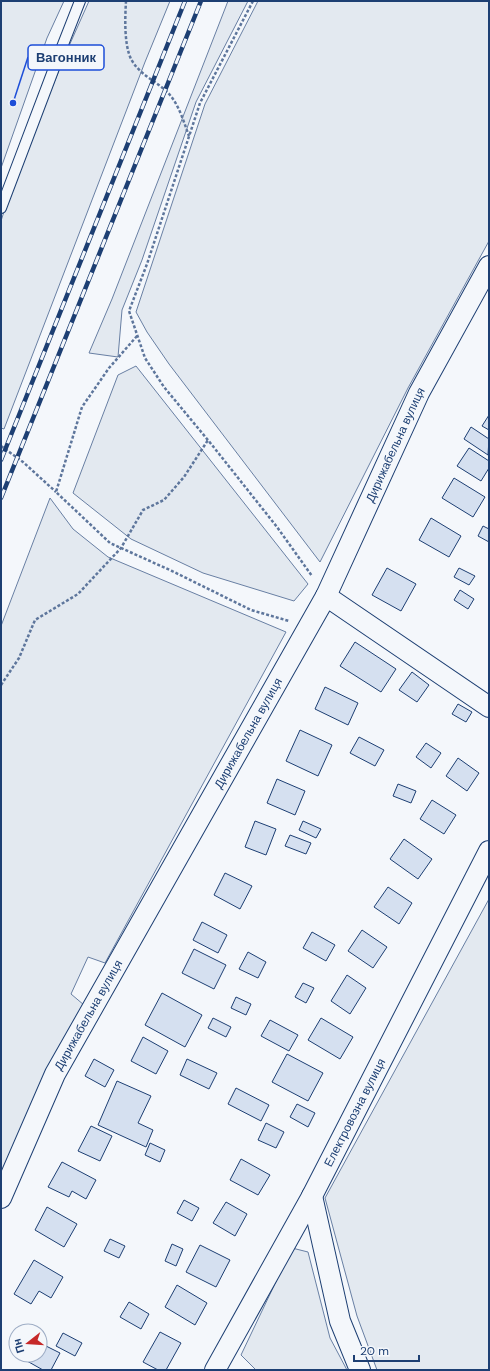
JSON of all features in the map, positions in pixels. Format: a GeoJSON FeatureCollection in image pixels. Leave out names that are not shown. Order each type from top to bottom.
{"type":"FeatureCollection","features":[{"type":"Feature","properties":{"kind":"street","name":"Дирижабельна вулиця"},"geometry":{"type":"LineString","coordinates":[[1,1198],[55,1074],[326,596],[419,393],[489,266]]}},
{"type":"Feature","properties":{"kind":"street"},"geometry":{"type":"LineString","coordinates":[[326,596],[489,706]]}},
{"type":"Feature","properties":{"kind":"street","name":"Електровозна вулиця"},"geometry":{"type":"LineString","coordinates":[[223,1367],[489,851]]}},
{"type":"Feature","properties":{"kind":"street"},"geometry":{"type":"LineString","coordinates":[[312,1196],[340,1321],[360,1370]]}},
{"type":"Feature","properties":{"kind":"lane"},"geometry":{"type":"LineString","coordinates":[[1,208],[80,1]]}},
{"type":"Feature","properties":{"kind":"path"},"geometry":{"type":"LineString","coordinates":[[126,1],[125,17],[127,46],[131,60],[144,75],[165,90],[178,106],[189,136]]}},
{"type":"Feature","properties":{"kind":"path"},"geometry":{"type":"LineString","coordinates":[[253,1],[200,103],[147,264],[129,311],[145,358],[164,387],[277,527],[326,596]]}},
{"type":"Feature","properties":{"kind":"path"},"geometry":{"type":"LineString","coordinates":[[56,492],[82,407],[109,368],[137,336]]}},
{"type":"Feature","properties":{"kind":"path"},"geometry":{"type":"LineString","coordinates":[[1,685],[20,658],[35,620],[78,594],[121,548],[143,510],[164,500],[184,477],[208,440]]}},
{"type":"Feature","properties":{"kind":"path"},"geometry":{"type":"LineString","coordinates":[[1,446],[23,462],[110,543],[172,571],[251,610],[308,626]]}},
{"type":"Feature","properties":{"kind":"shaded area"},"geometry":{"type":"Polygon","coordinates":[[[1,1],[64,1],[47,38],[1,168],[1,1]]]}},
{"type":"Feature","properties":{"kind":"shaded area"},"geometry":{"type":"Polygon","coordinates":[[[89,1],[170,1],[145,62],[4,429],[1,428],[1,221],[13,183],[89,1]]]}},
{"type":"Feature","properties":{"kind":"shaded area"},"geometry":{"type":"Polygon","coordinates":[[[228,1],[248,1],[196,102],[142,260],[122,310],[118,357],[89,353],[112,299],[228,1]]]}},
{"type":"Feature","properties":{"kind":"shaded area"},"geometry":{"type":"Polygon","coordinates":[[[258,1],[489,1],[489,241],[408,388],[320,562],[169,364],[147,332],[136,312],[205,104],[258,1]]]}},
{"type":"Feature","properties":{"kind":"shaded area"},"geometry":{"type":"Polygon","coordinates":[[[136,366],[308,584],[294,601],[203,573],[131,539],[73,493],[118,375],[136,366]]]}},
{"type":"Feature","properties":{"kind":"shaded area"},"geometry":{"type":"Polygon","coordinates":[[[50,498],[73,529],[108,557],[286,632],[105,963],[88,957],[71,994],[84,1005],[1,1176],[1,626],[50,498]]]}},
{"type":"Feature","properties":{"kind":"shaded area"},"geometry":{"type":"Polygon","coordinates":[[[489,899],[489,1370],[377,1370],[357,1316],[325,1198],[489,899]]]}},
{"type":"Feature","properties":{"kind":"shaded area"},"geometry":{"type":"Polygon","coordinates":[[[292,1248],[308,1252],[330,1338],[347,1370],[256,1370],[241,1355],[292,1248]]]}},
{"type":"Feature","properties":{"kind":"building"},"geometry":{"type":"Polygon","coordinates":[[[489,415],[489,430],[482,426],[489,415]]]}},
{"type":"Feature","properties":{"kind":"building"},"geometry":{"type":"Polygon","coordinates":[[[471,427],[489,439],[488,455],[464,439],[471,427]]]}},
{"type":"Feature","properties":{"kind":"building"},"geometry":{"type":"Polygon","coordinates":[[[469,448],[489,461],[489,468],[481,481],[457,466],[469,448]]]}},
{"type":"Feature","properties":{"kind":"building"},"geometry":{"type":"Polygon","coordinates":[[[454,478],[485,497],[473,517],[442,498],[454,478]]]}},
{"type":"Feature","properties":{"kind":"building"},"geometry":{"type":"Polygon","coordinates":[[[431,518],[461,536],[449,557],[419,540],[431,518]]]}},
{"type":"Feature","properties":{"kind":"building"},"geometry":{"type":"Polygon","coordinates":[[[483,526],[489,529],[489,542],[478,536],[483,526]]]}},
{"type":"Feature","properties":{"kind":"building"},"geometry":{"type":"Polygon","coordinates":[[[387,568],[416,584],[401,611],[372,595],[387,568]]]}},
{"type":"Feature","properties":{"kind":"building"},"geometry":{"type":"Polygon","coordinates":[[[459,568],[475,576],[469,585],[454,577],[459,568]]]}},
{"type":"Feature","properties":{"kind":"building"},"geometry":{"type":"Polygon","coordinates":[[[460,590],[474,599],[468,609],[454,600],[460,590]]]}},
{"type":"Feature","properties":{"kind":"building"},"geometry":{"type":"Polygon","coordinates":[[[355,642],[396,669],[381,692],[340,666],[355,642]]]}},
{"type":"Feature","properties":{"kind":"building"},"geometry":{"type":"Polygon","coordinates":[[[412,672],[429,685],[417,702],[399,690],[412,672]]]}},
{"type":"Feature","properties":{"kind":"building"},"geometry":{"type":"Polygon","coordinates":[[[325,687],[358,703],[348,725],[315,709],[325,687]]]}},
{"type":"Feature","properties":{"kind":"building"},"geometry":{"type":"Polygon","coordinates":[[[458,704],[472,712],[466,722],[452,714],[458,704]]]}},
{"type":"Feature","properties":{"kind":"building"},"geometry":{"type":"Polygon","coordinates":[[[300,730],[332,745],[318,776],[286,761],[300,730]]]}},
{"type":"Feature","properties":{"kind":"building"},"geometry":{"type":"Polygon","coordinates":[[[359,737],[384,750],[375,766],[350,753],[359,737]]]}},
{"type":"Feature","properties":{"kind":"building"},"geometry":{"type":"Polygon","coordinates":[[[426,743],[441,753],[431,768],[416,757],[426,743]]]}},
{"type":"Feature","properties":{"kind":"building"},"geometry":{"type":"Polygon","coordinates":[[[458,758],[479,773],[467,791],[446,776],[458,758]]]}},
{"type":"Feature","properties":{"kind":"building"},"geometry":{"type":"Polygon","coordinates":[[[277,779],[305,791],[295,815],[267,803],[277,779]]]}},
{"type":"Feature","properties":{"kind":"building"},"geometry":{"type":"Polygon","coordinates":[[[398,784],[416,791],[411,803],[393,796],[398,784]]]}},
{"type":"Feature","properties":{"kind":"building"},"geometry":{"type":"Polygon","coordinates":[[[432,800],[456,815],[444,834],[420,819],[432,800]]]}},
{"type":"Feature","properties":{"kind":"building"},"geometry":{"type":"Polygon","coordinates":[[[255,821],[276,829],[266,855],[245,847],[255,821]]]}},
{"type":"Feature","properties":{"kind":"building"},"geometry":{"type":"Polygon","coordinates":[[[303,821],[321,829],[316,838],[299,830],[303,821]]]}},
{"type":"Feature","properties":{"kind":"building"},"geometry":{"type":"Polygon","coordinates":[[[290,835],[311,843],[306,854],[285,846],[290,835]]]}},
{"type":"Feature","properties":{"kind":"building"},"geometry":{"type":"Polygon","coordinates":[[[404,839],[432,859],[418,879],[390,859],[404,839]]]}},
{"type":"Feature","properties":{"kind":"building"},"geometry":{"type":"Polygon","coordinates":[[[225,873],[252,886],[240,909],[214,895],[225,873]]]}},
{"type":"Feature","properties":{"kind":"building"},"geometry":{"type":"Polygon","coordinates":[[[388,887],[412,903],[399,924],[374,907],[388,887]]]}},
{"type":"Feature","properties":{"kind":"building"},"geometry":{"type":"Polygon","coordinates":[[[202,922],[227,935],[218,953],[193,940],[202,922]]]}},
{"type":"Feature","properties":{"kind":"building"},"geometry":{"type":"Polygon","coordinates":[[[362,930],[387,947],[373,968],[348,951],[362,930]]]}},
{"type":"Feature","properties":{"kind":"building"},"geometry":{"type":"Polygon","coordinates":[[[312,932],[335,945],[326,961],[303,948],[312,932]]]}},
{"type":"Feature","properties":{"kind":"building"},"geometry":{"type":"Polygon","coordinates":[[[194,949],[226,965],[214,989],[182,973],[194,949]]]}},
{"type":"Feature","properties":{"kind":"building"},"geometry":{"type":"Polygon","coordinates":[[[248,952],[266,962],[258,978],[239,969],[248,952]]]}},
{"type":"Feature","properties":{"kind":"building"},"geometry":{"type":"Polygon","coordinates":[[[347,975],[366,988],[350,1014],[331,1001],[347,975]]]}},
{"type":"Feature","properties":{"kind":"building"},"geometry":{"type":"Polygon","coordinates":[[[303,983],[314,988],[306,1003],[295,997],[303,983]]]}},
{"type":"Feature","properties":{"kind":"building"},"geometry":{"type":"Polygon","coordinates":[[[162,993],[202,1015],[185,1047],[145,1025],[162,993]]]}},
{"type":"Feature","properties":{"kind":"building"},"geometry":{"type":"Polygon","coordinates":[[[236,997],[251,1004],[246,1015],[231,1008],[236,997]]]}},
{"type":"Feature","properties":{"kind":"building"},"geometry":{"type":"Polygon","coordinates":[[[213,1018],[231,1027],[226,1037],[208,1028],[213,1018]]]}},
{"type":"Feature","properties":{"kind":"building"},"geometry":{"type":"Polygon","coordinates":[[[321,1018],[353,1037],[340,1059],[308,1040],[321,1018]]]}},
{"type":"Feature","properties":{"kind":"building"},"geometry":{"type":"Polygon","coordinates":[[[270,1020],[298,1035],[289,1051],[261,1036],[270,1020]]]}},
{"type":"Feature","properties":{"kind":"building"},"geometry":{"type":"Polygon","coordinates":[[[143,1037],[168,1051],[156,1074],[131,1061],[143,1037]]]}},
{"type":"Feature","properties":{"kind":"building"},"geometry":{"type":"Polygon","coordinates":[[[287,1054],[323,1073],[308,1101],[272,1082],[287,1054]]]}},
{"type":"Feature","properties":{"kind":"building"},"geometry":{"type":"Polygon","coordinates":[[[94,1059],[114,1070],[105,1087],[85,1076],[94,1059]]]}},
{"type":"Feature","properties":{"kind":"building"},"geometry":{"type":"Polygon","coordinates":[[[187,1059],[217,1073],[209,1089],[180,1075],[187,1059]]]}},
{"type":"Feature","properties":{"kind":"building"},"geometry":{"type":"Polygon","coordinates":[[[117,1081],[151,1096],[138,1123],[153,1130],[146,1147],[98,1125],[117,1081]]]}},
{"type":"Feature","properties":{"kind":"building"},"geometry":{"type":"Polygon","coordinates":[[[236,1088],[269,1105],[261,1121],[228,1104],[236,1088]]]}},
{"type":"Feature","properties":{"kind":"building"},"geometry":{"type":"Polygon","coordinates":[[[297,1104],[315,1113],[308,1127],[290,1117],[297,1104]]]}},
{"type":"Feature","properties":{"kind":"building"},"geometry":{"type":"Polygon","coordinates":[[[266,1123],[284,1132],[276,1148],[258,1140],[266,1123]]]}},
{"type":"Feature","properties":{"kind":"building"},"geometry":{"type":"Polygon","coordinates":[[[91,1126],[112,1136],[100,1161],[78,1151],[91,1126]]]}},
{"type":"Feature","properties":{"kind":"building"},"geometry":{"type":"Polygon","coordinates":[[[150,1143],[165,1150],[160,1162],[145,1155],[150,1143]]]}},
{"type":"Feature","properties":{"kind":"building"},"geometry":{"type":"Polygon","coordinates":[[[241,1159],[270,1175],[258,1195],[230,1180],[241,1159]]]}},
{"type":"Feature","properties":{"kind":"building"},"geometry":{"type":"Polygon","coordinates":[[[62,1162],[96,1180],[86,1199],[72,1191],[69,1197],[48,1187],[62,1162]]]}},
{"type":"Feature","properties":{"kind":"building"},"geometry":{"type":"Polygon","coordinates":[[[184,1200],[199,1208],[192,1221],[177,1213],[184,1200]]]}},
{"type":"Feature","properties":{"kind":"building"},"geometry":{"type":"Polygon","coordinates":[[[226,1202],[247,1214],[235,1236],[213,1223],[226,1202]]]}},
{"type":"Feature","properties":{"kind":"building"},"geometry":{"type":"Polygon","coordinates":[[[47,1207],[77,1224],[64,1247],[35,1230],[47,1207]]]}},
{"type":"Feature","properties":{"kind":"building"},"geometry":{"type":"Polygon","coordinates":[[[110,1239],[125,1246],[119,1258],[104,1251],[110,1239]]]}},
{"type":"Feature","properties":{"kind":"building"},"geometry":{"type":"Polygon","coordinates":[[[172,1244],[183,1249],[176,1266],[165,1261],[172,1244]]]}},
{"type":"Feature","properties":{"kind":"building"},"geometry":{"type":"Polygon","coordinates":[[[200,1245],[230,1260],[216,1287],[186,1272],[200,1245]]]}},
{"type":"Feature","properties":{"kind":"building"},"geometry":{"type":"Polygon","coordinates":[[[34,1260],[63,1277],[51,1298],[39,1291],[31,1304],[14,1294],[34,1260]]]}},
{"type":"Feature","properties":{"kind":"building"},"geometry":{"type":"Polygon","coordinates":[[[177,1285],[207,1303],[195,1325],[165,1307],[177,1285]]]}},
{"type":"Feature","properties":{"kind":"building"},"geometry":{"type":"Polygon","coordinates":[[[129,1302],[149,1314],[141,1329],[120,1317],[129,1302]]]}},
{"type":"Feature","properties":{"kind":"building"},"geometry":{"type":"Polygon","coordinates":[[[160,1332],[181,1343],[166,1370],[158,1370],[143,1362],[160,1332]]]}},
{"type":"Feature","properties":{"kind":"building"},"geometry":{"type":"Polygon","coordinates":[[[63,1333],[82,1343],[75,1356],[56,1346],[63,1333]]]}},
{"type":"Feature","properties":{"kind":"building"},"geometry":{"type":"Polygon","coordinates":[[[48,1347],[60,1353],[51,1370],[43,1370],[31,1363],[48,1363],[48,1347]]]}},
{"type":"Feature","properties":{"kind":"railway"},"geometry":{"type":"LineString","coordinates":[[1,460],[185,1]]}},
{"type":"Feature","properties":{"kind":"railway"},"geometry":{"type":"LineString","coordinates":[[1,498],[201,1]]}},
{"type":"Feature","properties":{"kind":"place","name":"Вагонник"},"geometry":{"type":"Point","coordinates":[13,103]}}]}
